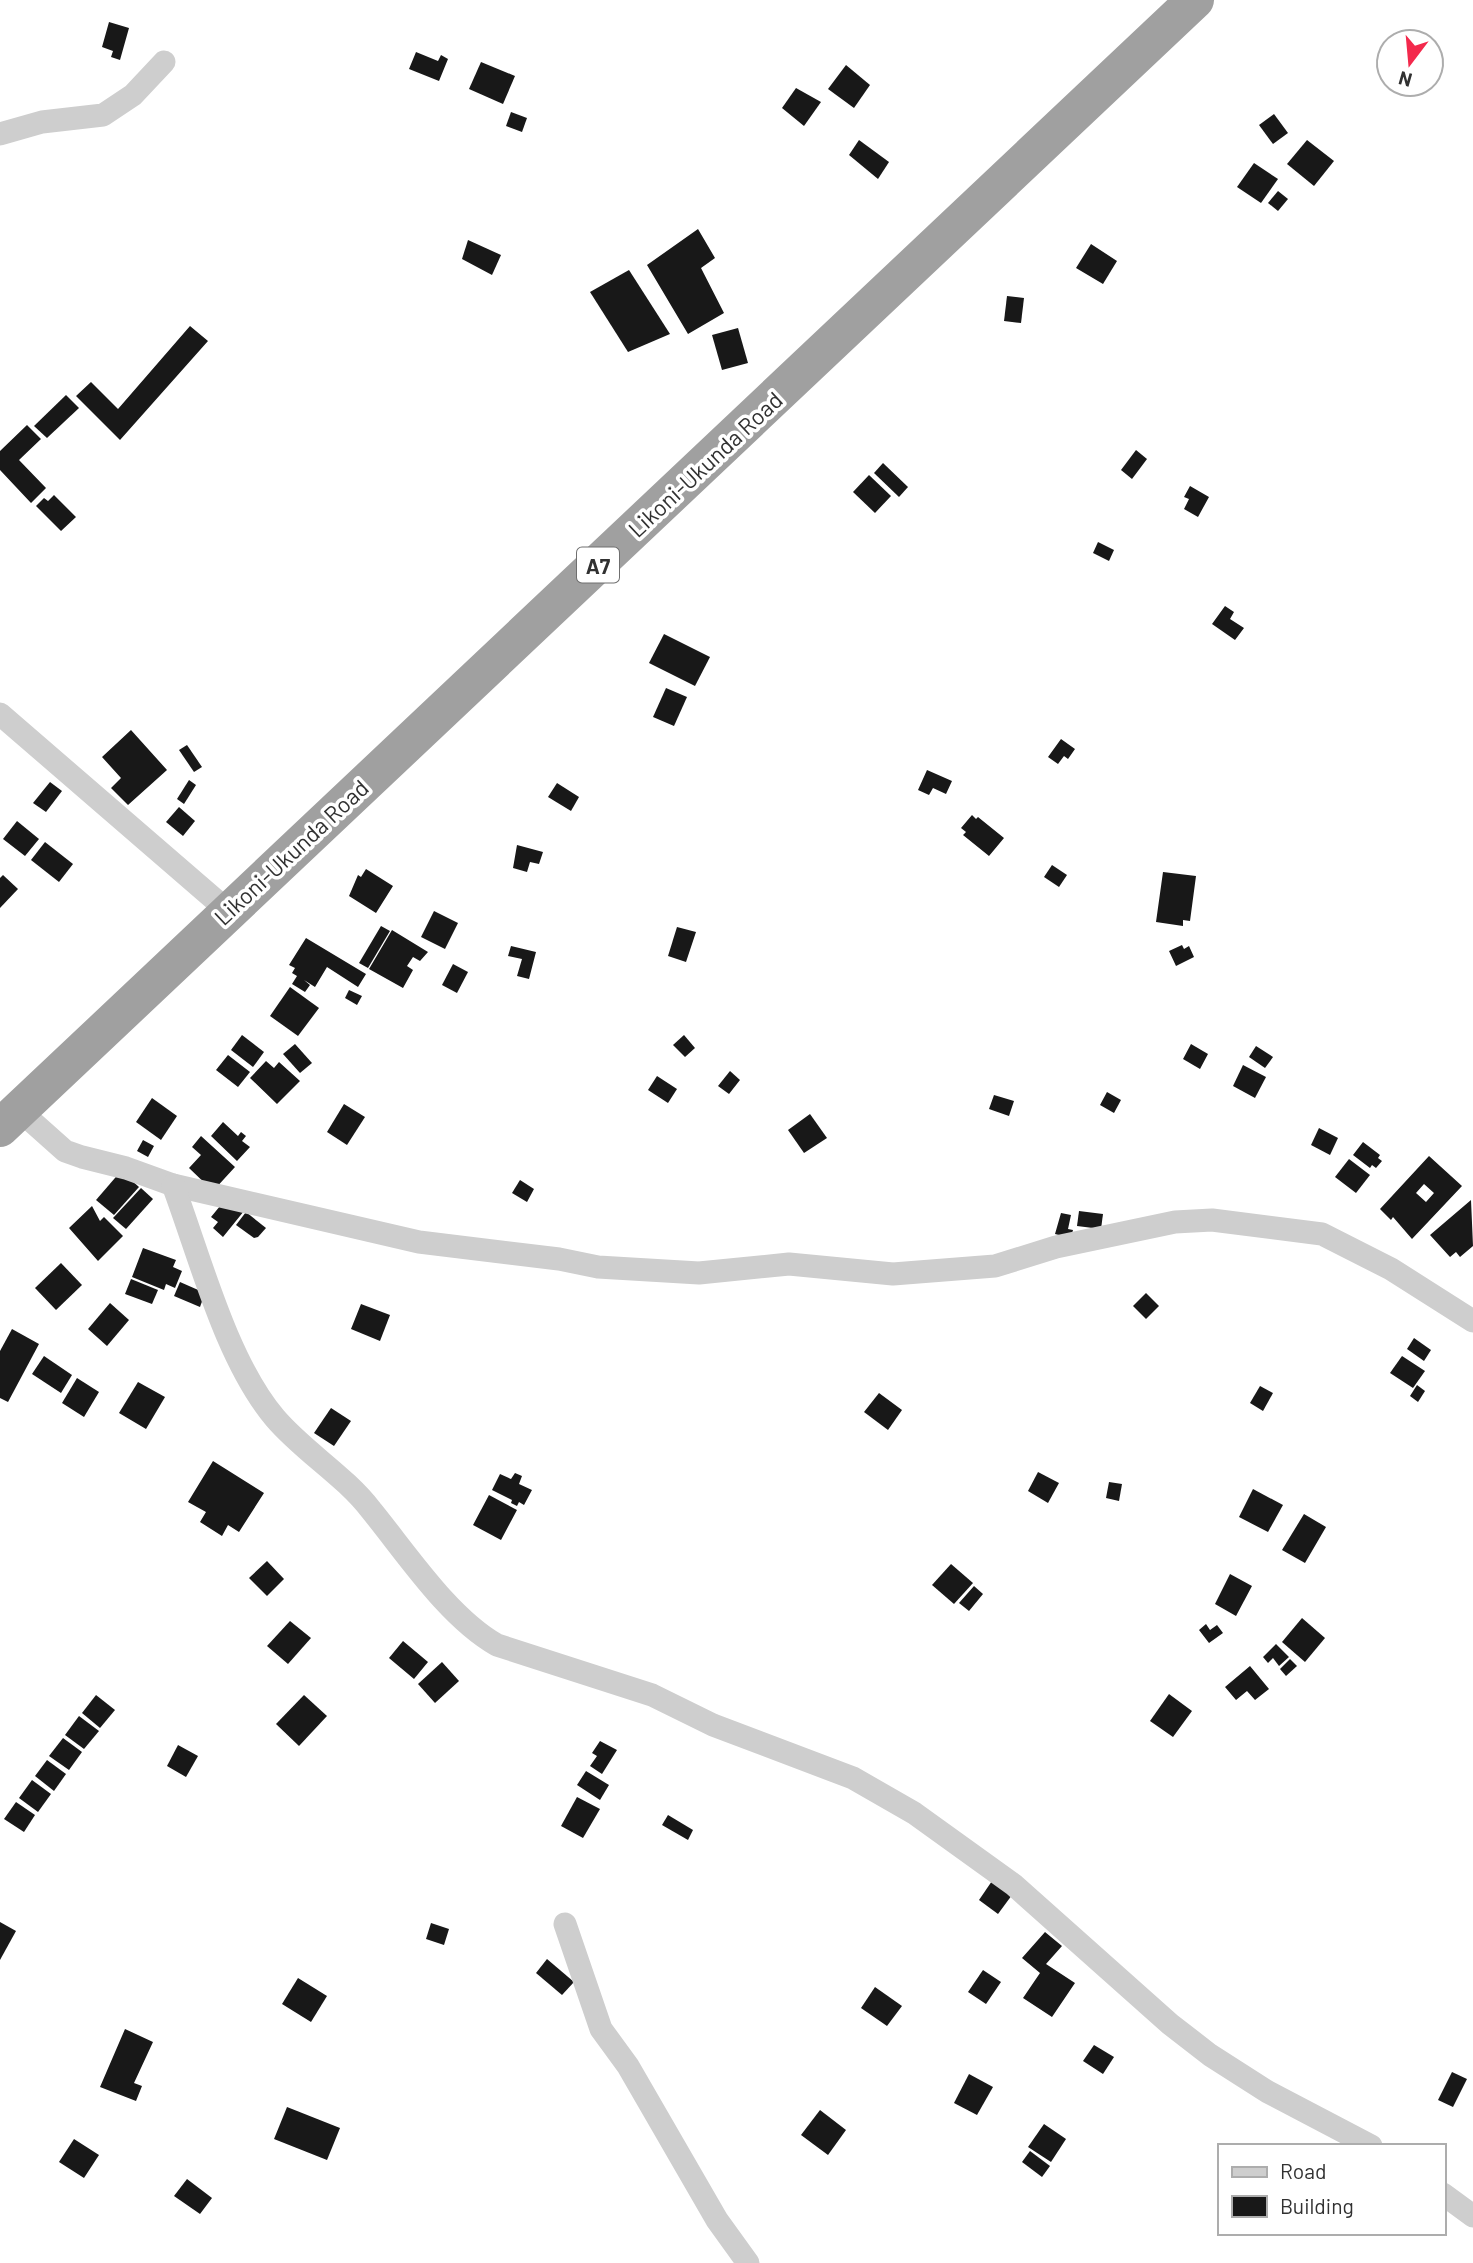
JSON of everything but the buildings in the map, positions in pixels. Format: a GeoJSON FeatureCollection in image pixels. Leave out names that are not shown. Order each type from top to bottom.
{"type":"FeatureCollection","features":[{"type":"Feature","properties":{"kind":"highway","name":"Likoni-Ukunda Road"},"geometry":{"type":"LineString","coordinates":[[9,1119],[1195,0]]}},
{"type":"Feature","properties":{"kind":"street"},"geometry":{"type":"LineString","coordinates":[[0,134],[42,122],[103,115],[133,95],[164,62]]}},
{"type":"Feature","properties":{"kind":"street"},"geometry":{"type":"LineString","coordinates":[[0,715],[228,911]]}},
{"type":"Feature","properties":{"kind":"street"},"geometry":{"type":"LineString","coordinates":[[9,1119],[65,1151],[126,1168],[173,1185],[419,1242],[559,1259],[598,1267],[699,1273],[789,1264],[893,1274],[995,1266],[1056,1247],[1175,1222],[1212,1220],[1322,1234],[1391,1269],[1473,1321]]}},
{"type":"Feature","properties":{"kind":"street"},"geometry":{"type":"LineString","coordinates":[[173,1185],[237,1357],[275,1418],[364,1501],[428,1580],[478,1634],[497,1645],[652,1695],[713,1725],[853,1778],[901,1806],[1014,1885],[1170,2024],[1210,2055],[1268,2092],[1367,2144]]}},
{"type":"Feature","properties":{"kind":"street"},"geometry":{"type":"LineString","coordinates":[[565,1924],[601,2029],[628,2066],[717,2220],[748,2263]]}},
{"type":"Feature","properties":{"kind":"street"},"geometry":{"type":"LineString","coordinates":[[1445,2195],[1473,2216]]}}]}
